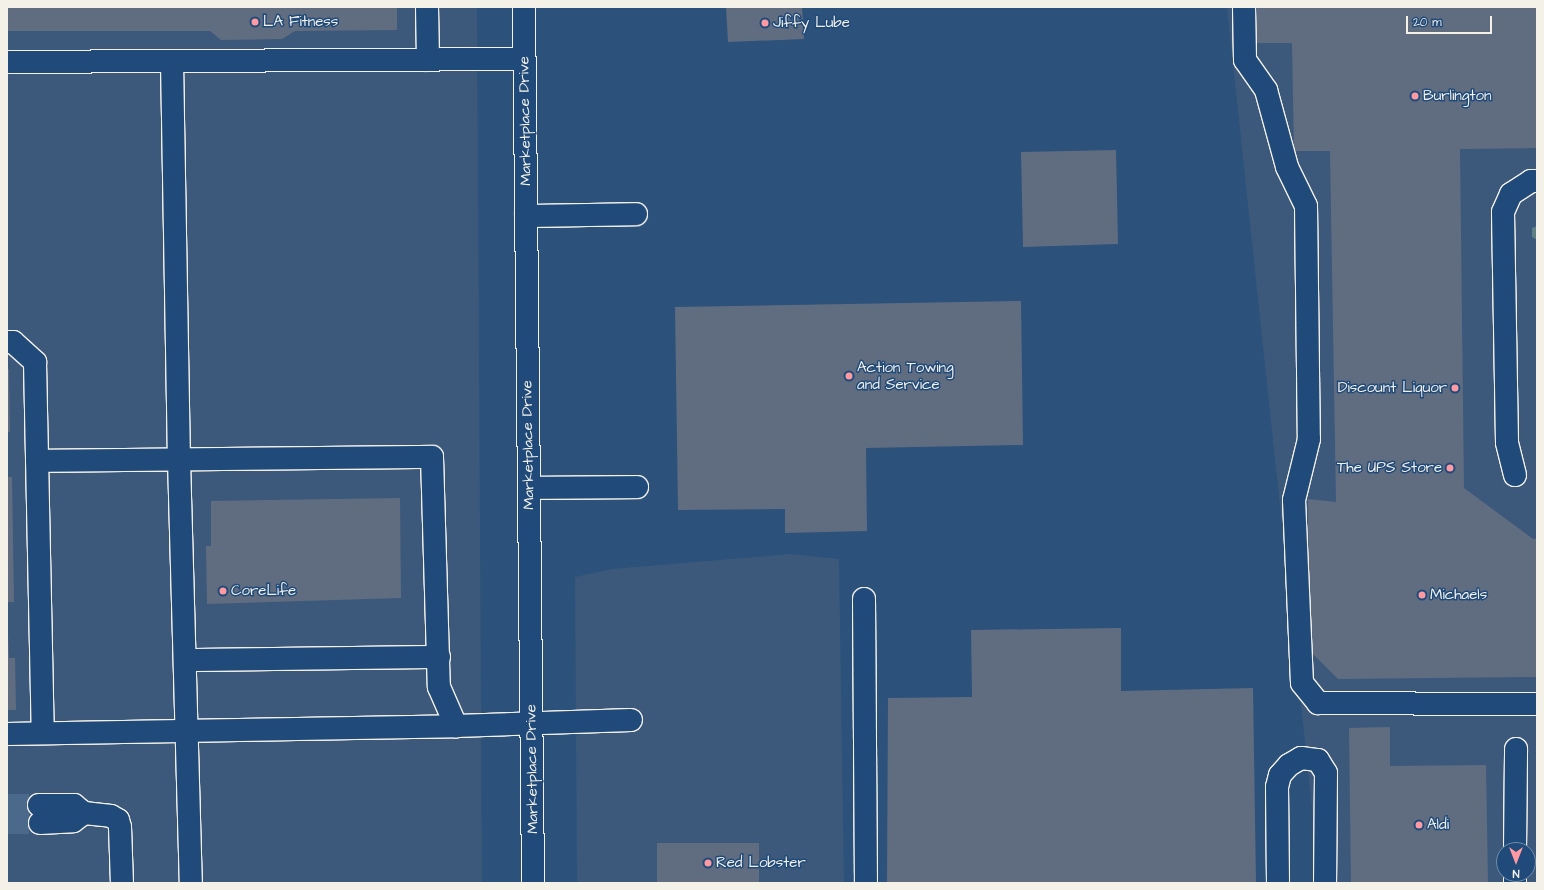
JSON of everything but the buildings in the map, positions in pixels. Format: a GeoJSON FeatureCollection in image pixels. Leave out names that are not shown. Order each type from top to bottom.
{"type":"FeatureCollection","features":[{"type":"Feature","properties":{"kind":"street"},"geometry":{"type":"LineString","coordinates":[[427,7],[428,60]]}},
{"type":"Feature","properties":{"kind":"street","name":"Marketplace Drive"},"geometry":{"type":"LineString","coordinates":[[524,7],[533,883]]}},
{"type":"Feature","properties":{"kind":"street"},"geometry":{"type":"LineString","coordinates":[[1244,7],[1244,60],[1266,90],[1287,167],[1306,206],[1309,439],[1294,500],[1302,683],[1318,703],[1537,704]]}},
{"type":"Feature","properties":{"kind":"street"},"geometry":{"type":"LineString","coordinates":[[7,62],[524,59]]}},
{"type":"Feature","properties":{"kind":"street"},"geometry":{"type":"LineString","coordinates":[[172,61],[179,460],[187,660],[191,883]]}},
{"type":"Feature","properties":{"kind":"street"},"geometry":{"type":"LineString","coordinates":[[1515,475],[1507,442],[1503,212],[1511,194],[1531,181],[1537,181]]}},
{"type":"Feature","properties":{"kind":"street"},"geometry":{"type":"LineString","coordinates":[[526,216],[636,214]]}},
{"type":"Feature","properties":{"kind":"street"},"geometry":{"type":"LineString","coordinates":[[7,342],[13,342],[35,362],[43,733]]}},
{"type":"Feature","properties":{"kind":"street"},"geometry":{"type":"LineString","coordinates":[[37,461],[432,457],[440,687],[456,726]]}},
{"type":"Feature","properties":{"kind":"street"},"geometry":{"type":"LineString","coordinates":[[529,488],[637,487]]}},
{"type":"Feature","properties":{"kind":"street"},"geometry":{"type":"LineString","coordinates":[[864,599],[866,883]]}},
{"type":"Feature","properties":{"kind":"street"},"geometry":{"type":"LineString","coordinates":[[187,660],[439,657]]}},
{"type":"Feature","properties":{"kind":"street"},"geometry":{"type":"LineString","coordinates":[[7,734],[456,726],[631,720]]}},
{"type":"Feature","properties":{"kind":"street"},"geometry":{"type":"LineString","coordinates":[[1515,842],[1516,749]]}},
{"type":"Feature","properties":{"kind":"street"},"geometry":{"type":"LineString","coordinates":[[1278,883],[1277,787],[1280,775],[1289,765],[1301,758],[1312,758],[1322,763],[1327,781],[1324,815],[1325,883]]}},
{"type":"Feature","properties":{"kind":"street"},"geometry":{"type":"LineString","coordinates":[[40,814],[74,805],[84,813],[111,816],[118,820],[120,827],[122,883]]}},
{"type":"Feature","properties":{"kind":"shaded area"},"geometry":{"type":"Polygon","coordinates":[[[7,7],[477,7],[482,883],[7,883],[7,7]]]}},
{"type":"Feature","properties":{"kind":"shaded area"},"geometry":{"type":"Polygon","coordinates":[[[1227,7],[1537,7],[1537,883],[1320,883],[1227,7]]]}},
{"type":"Feature","properties":{"kind":"shaded area"},"geometry":{"type":"Polygon","coordinates":[[[791,554],[839,559],[844,883],[577,883],[575,577],[612,569],[791,554]]]}},
{"type":"Feature","properties":{"kind":"green space"},"geometry":{"type":"Polygon","coordinates":[[[1537,226],[1537,240],[1532,237],[1532,228],[1537,226]]]}},
{"type":"Feature","properties":{"kind":"tunnel"},"geometry":{"type":"LineString","coordinates":[[7,805],[39,805]]}},
{"type":"Feature","properties":{"kind":"tunnel"},"geometry":{"type":"LineString","coordinates":[[7,823],[40,823]]}},
{"type":"Feature","properties":{"kind":"place","name":"LA Fitness"},"geometry":{"type":"Point","coordinates":[255,22]}},
{"type":"Feature","properties":{"kind":"place","name":"Jiffy Lube"},"geometry":{"type":"Point","coordinates":[765,23]}},
{"type":"Feature","properties":{"kind":"place","name":"Burlington"},"geometry":{"type":"Point","coordinates":[1415,96]}},
{"type":"Feature","properties":{"kind":"place","name":"Action Towing and Service"},"geometry":{"type":"Point","coordinates":[849,376]}},
{"type":"Feature","properties":{"kind":"place","name":"Discount Liquor"},"geometry":{"type":"Point","coordinates":[1455,388]}},
{"type":"Feature","properties":{"kind":"place","name":"The UPS Store"},"geometry":{"type":"Point","coordinates":[1450,468]}},
{"type":"Feature","properties":{"kind":"place","name":"CoreLife"},"geometry":{"type":"Point","coordinates":[223,591]}},
{"type":"Feature","properties":{"kind":"place","name":"Michaels"},"geometry":{"type":"Point","coordinates":[1422,595]}},
{"type":"Feature","properties":{"kind":"place","name":"Aldi"},"geometry":{"type":"Point","coordinates":[1419,825]}},
{"type":"Feature","properties":{"kind":"place","name":"Red Lobster"},"geometry":{"type":"Point","coordinates":[708,863]}}]}
